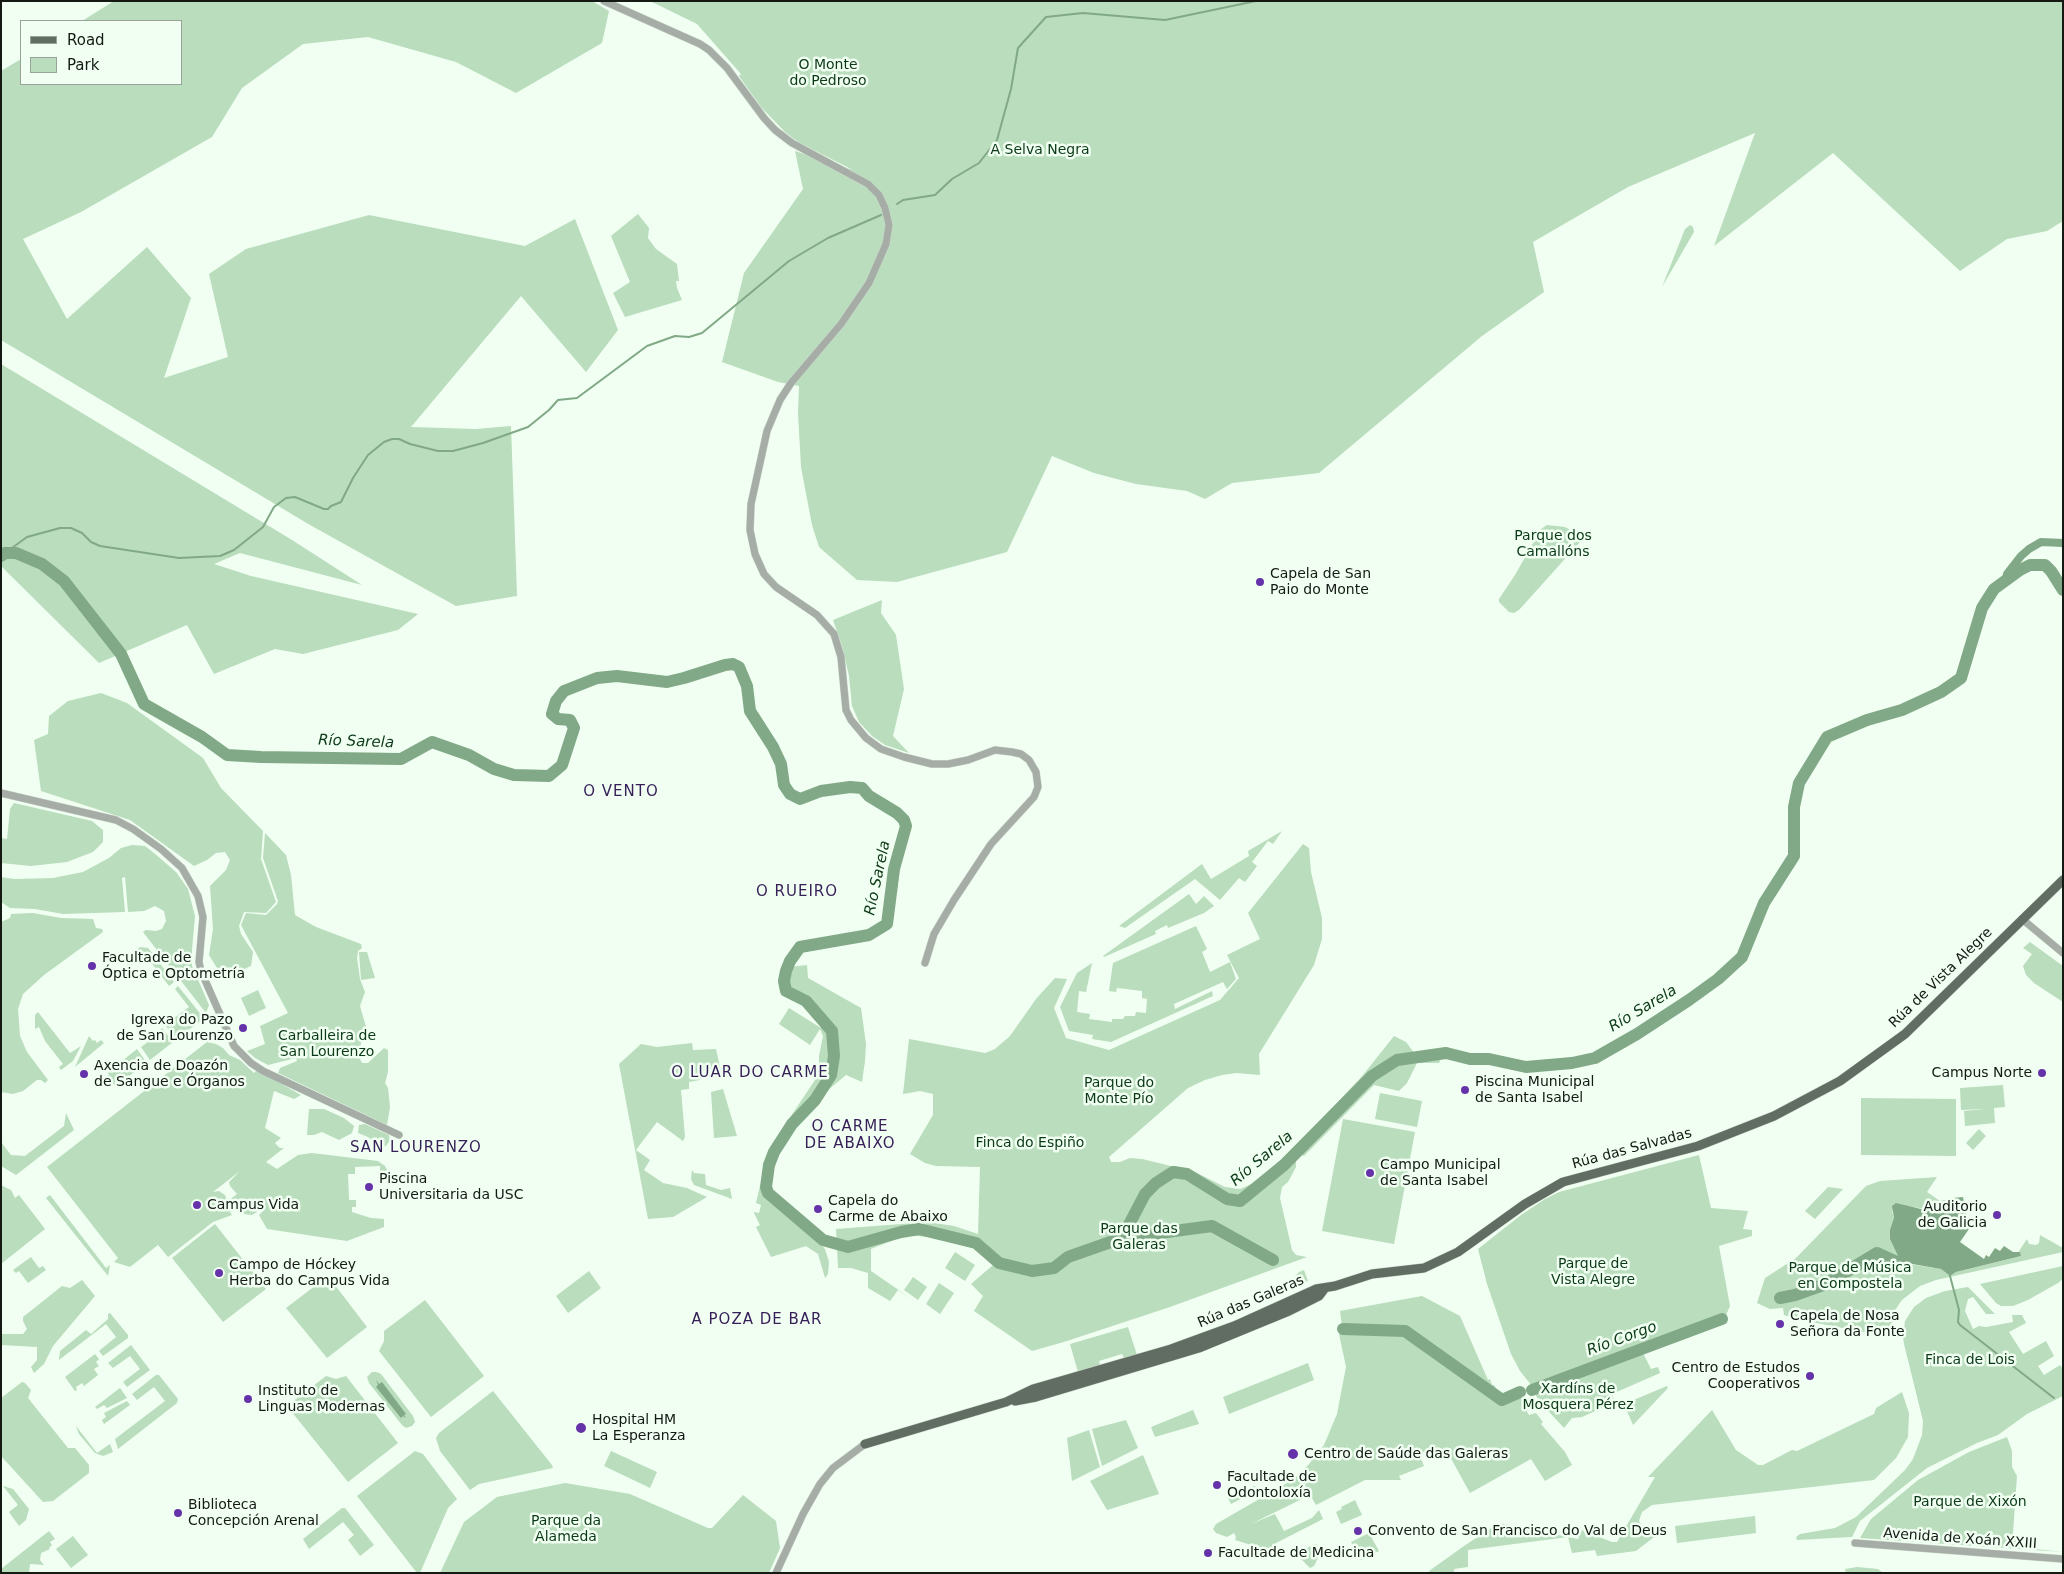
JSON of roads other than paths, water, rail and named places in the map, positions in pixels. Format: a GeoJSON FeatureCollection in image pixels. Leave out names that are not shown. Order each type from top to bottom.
{"type":"FeatureCollection","features":[{"type":"Feature","properties":{"kind":"main road","name":"Rúa de Vista Alegre"},"geometry":{"type":"LineString","coordinates":[[1805,1101],[1849,1074],[1905,1034],[2063,880]]}},
{"type":"Feature","properties":{"kind":"main road","name":"Rúa das Salvadas"},"geometry":{"type":"LineString","coordinates":[[1325,1288],[1372,1274],[1424,1268],[1443,1260],[1467,1246],[1525,1204],[1563,1182],[1717,1140],[1762,1122],[1805,1101]]}},
{"type":"Feature","properties":{"kind":"main road","name":"Rúa das Galeras"},"geometry":{"type":"LineString","coordinates":[[1013,1401],[1029,1388],[1171,1349],[1234,1326],[1316,1290],[1325,1288]]}},
{"type":"Feature","properties":{"kind":"main road","name":"Rúa das Galeras"},"geometry":{"type":"LineString","coordinates":[[865,1444],[1013,1401],[1036,1397],[1199,1348],[1289,1311],[1319,1296],[1325,1288]]}},
{"type":"Feature","properties":{"kind":"street"},"geometry":{"type":"LineString","coordinates":[[604,1],[700,44],[709,50],[728,68],[755,107],[775,130],[792,143],[861,179],[874,189],[886,208],[889,225],[881,259],[869,283],[841,324],[791,383],[780,400],[767,431],[751,504],[750,530],[760,567],[770,582],[818,615],[834,634],[840,648],[846,710],[851,720],[866,738],[881,748],[904,758],[925,763],[948,764],[1000,750],[1020,754],[1029,760],[1034,767],[1038,778],[1038,787],[1034,797],[991,844],[954,900],[934,934],[925,964]]}},
{"type":"Feature","properties":{"kind":"street"},"geometry":{"type":"LineString","coordinates":[[1,793],[116,820],[134,829],[161,849],[182,868],[198,896],[202,917],[199,962],[201,971],[234,1046],[251,1063],[263,1071],[400,1135]]}},
{"type":"Feature","properties":{"kind":"street"},"geometry":{"type":"LineString","coordinates":[[2022,919],[2063,953]]}},
{"type":"Feature","properties":{"kind":"street"},"geometry":{"type":"LineString","coordinates":[[776,1573],[803,1514],[820,1484],[832,1468],[865,1444]]}},
{"type":"Feature","properties":{"kind":"street","name":"Avenida de Xoán XXIII"},"geometry":{"type":"LineString","coordinates":[[1855,1543],[2063,1558]]}},
{"type":"Feature","properties":{"kind":"waterway"},"geometry":{"type":"LineString","coordinates":[[897,204],[903,200],[935,195],[952,179],[979,163],[997,140],[1011,89],[1018,48],[1046,17],[1083,13],[1165,20],[1256,1]]}},
{"type":"Feature","properties":{"kind":"waterway"},"geometry":{"type":"LineString","coordinates":[[5,553],[27,537],[60,528],[71,528],[82,533],[91,542],[100,546],[179,558],[220,556],[234,550],[263,527],[274,507],[286,498],[295,497],[324,509],[328,509],[341,502],[353,478],[368,455],[384,442],[399,439],[410,444],[438,451],[453,451],[483,443],[528,427],[558,400],[577,398],[647,346],[675,336],[689,337],[702,333],[789,261],[828,238],[881,215]]}},
{"type":"Feature","properties":{"kind":"waterway"},"geometry":{"type":"LineString","coordinates":[[2006,579],[2007,574],[2029,549],[2041,542],[2063,543]]}},
{"type":"Feature","properties":{"kind":"waterway","name":"Río Sarela"},"geometry":{"type":"LineString","coordinates":[[1,556],[5,553],[16,553],[42,564],[64,581],[121,654],[144,704],[202,737],[227,755],[401,759],[432,742],[469,755],[494,769],[514,775],[549,776],[562,765],[574,728],[570,720],[558,719],[552,714],[556,701],[564,691],[597,678],[617,676],[667,682],[725,665],[733,664],[739,667],[747,686],[750,711],[773,747],[781,764],[784,785],[790,794],[800,799],[821,791],[850,787],[862,788],[869,796],[897,813],[904,820],[906,826],[894,869],[887,924],[869,935],[800,947],[790,961],[786,971],[784,981],[786,991],[806,1001],[832,1031],[834,1056],[831,1075],[815,1100],[792,1124],[774,1152],[769,1165],[766,1187],[768,1193],[823,1240],[848,1247],[901,1232],[919,1229],[976,1243],[999,1263],[1032,1271],[1054,1268],[1068,1257],[1122,1238],[1145,1194],[1156,1183],[1173,1172],[1187,1174],[1227,1199],[1240,1201],[1284,1165],[1372,1076],[1397,1060],[1446,1053],[1470,1059],[1489,1059],[1526,1067],[1572,1063],[1595,1058],[1637,1034],[1689,1000],[1718,979],[1742,957],[1764,903],[1794,856],[1794,807],[1799,783],[1827,737],[1867,720],[1902,710],[1941,692],[1961,678],[1982,608],[1994,589],[2020,570],[2030,565],[2045,565],[2063,590]]}},
{"type":"Feature","properties":{"kind":"waterway","name":"Río Corgo"},"geometry":{"type":"LineString","coordinates":[[1122,1238],[1212,1226],[1273,1260]]}},
{"type":"Feature","properties":{"kind":"waterway","name":"Río Corgo"},"geometry":{"type":"LineString","coordinates":[[1780,1298],[1826,1284],[1877,1253],[1899,1263],[1914,1253]]}},
{"type":"Feature","properties":{"kind":"waterway","name":"Río Corgo"},"geometry":{"type":"LineString","coordinates":[[1950,1276],[1959,1310],[1958,1322],[1960,1325],[2054,1398]]}},
{"type":"Feature","properties":{"kind":"waterway","name":"Río Corgo"},"geometry":{"type":"LineString","coordinates":[[1532,1390],[1722,1319]]}},
{"type":"Feature","properties":{"kind":"waterway","name":"Río Corgo"},"geometry":{"type":"LineString","coordinates":[[1343,1329],[1405,1331],[1502,1400],[1520,1392]]}},
{"type":"Feature","properties":{"kind":"place","name":"Capela de San Paio do Monte"},"geometry":{"type":"Point","coordinates":[1260,582]}},
{"type":"Feature","properties":{"kind":"place","name":"Facultade de Óptica e Optometría"},"geometry":{"type":"Point","coordinates":[92,966]}},
{"type":"Feature","properties":{"kind":"place","name":"Igrexa do Pazo de San Lourenzo"},"geometry":{"type":"Point","coordinates":[243,1028]}},
{"type":"Feature","properties":{"kind":"place","name":"Campus Norte"},"geometry":{"type":"Point","coordinates":[2042,1073]}},
{"type":"Feature","properties":{"kind":"place","name":"Axencia de Doazón de Sangue e Órganos"},"geometry":{"type":"Point","coordinates":[84,1074]}},
{"type":"Feature","properties":{"kind":"place","name":"Piscina Municipal de Santa Isabel"},"geometry":{"type":"Point","coordinates":[1465,1090]}},
{"type":"Feature","properties":{"kind":"place","name":"Campo Municipal de Santa Isabel"},"geometry":{"type":"Point","coordinates":[1370,1173]}},
{"type":"Feature","properties":{"kind":"place","name":"Piscina Universitaria da USC"},"geometry":{"type":"Point","coordinates":[369,1187]}},
{"type":"Feature","properties":{"kind":"place","name":"Campus Vida"},"geometry":{"type":"Point","coordinates":[197,1205]}},
{"type":"Feature","properties":{"kind":"place","name":"Capela do Carme de Abaixo"},"geometry":{"type":"Point","coordinates":[818,1209]}},
{"type":"Feature","properties":{"kind":"place","name":"Auditorio de Galicia"},"geometry":{"type":"Point","coordinates":[1997,1215]}},
{"type":"Feature","properties":{"kind":"place","name":"Campo de Hóckey Herba do Campus Vida"},"geometry":{"type":"Point","coordinates":[219,1273]}},
{"type":"Feature","properties":{"kind":"place","name":"Capela de Nosa Señora da Fonte"},"geometry":{"type":"Point","coordinates":[1780,1324]}},
{"type":"Feature","properties":{"kind":"place","name":"Centro de Estudos Cooperativos"},"geometry":{"type":"Point","coordinates":[1810,1376]}},
{"type":"Feature","properties":{"kind":"place","name":"Instituto de Linguas Modernas"},"geometry":{"type":"Point","coordinates":[248,1399]}},
{"type":"Feature","properties":{"kind":"place","name":"Hospital HM La Esperanza"},"geometry":{"type":"Point","coordinates":[581,1428]}},
{"type":"Feature","properties":{"kind":"place","name":"Centro de Saúde das Galeras"},"geometry":{"type":"Point","coordinates":[1293,1454]}},
{"type":"Feature","properties":{"kind":"place","name":"Facultade de Odontoloxía"},"geometry":{"type":"Point","coordinates":[1217,1485]}},
{"type":"Feature","properties":{"kind":"place","name":"Biblioteca Concepción Arenal"},"geometry":{"type":"Point","coordinates":[178,1513]}},
{"type":"Feature","properties":{"kind":"place","name":"Convento de San Francisco do Val de Deus"},"geometry":{"type":"Point","coordinates":[1358,1531]}},
{"type":"Feature","properties":{"kind":"place","name":"Facultade de Medicina"},"geometry":{"type":"Point","coordinates":[1208,1553]}},
{"type":"Feature","properties":{"kind":"district","name":"O VENTO"},"geometry":{"type":"Point","coordinates":[621,792]}},
{"type":"Feature","properties":{"kind":"district","name":"O RUEIRO"},"geometry":{"type":"Point","coordinates":[797,892]}},
{"type":"Feature","properties":{"kind":"district","name":"O LUAR DO CARME"},"geometry":{"type":"Point","coordinates":[750,1073]}},
{"type":"Feature","properties":{"kind":"district","name":"O CARME DE ABAIXO"},"geometry":{"type":"Point","coordinates":[850,1136]}},
{"type":"Feature","properties":{"kind":"district","name":"SAN LOURENZO"},"geometry":{"type":"Point","coordinates":[416,1148]}},
{"type":"Feature","properties":{"kind":"district","name":"A POZA DE BAR"},"geometry":{"type":"Point","coordinates":[757,1320]}},
{"type":"Feature","properties":{"kind":"park label","name":"O Monte do Pedroso"},"geometry":{"type":"Point","coordinates":[828,74]}},
{"type":"Feature","properties":{"kind":"park label","name":"A Selva Negra"},"geometry":{"type":"Point","coordinates":[1040,150]}},
{"type":"Feature","properties":{"kind":"park label","name":"Parque dos Camallóns"},"geometry":{"type":"Point","coordinates":[1553,544]}},
{"type":"Feature","properties":{"kind":"park label","name":"Carballeira de San Lourenzo"},"geometry":{"type":"Point","coordinates":[327,1044]}},
{"type":"Feature","properties":{"kind":"park label","name":"Parque do Monte Pío"},"geometry":{"type":"Point","coordinates":[1119,1092]}},
{"type":"Feature","properties":{"kind":"park label","name":"Finca do Espiño"},"geometry":{"type":"Point","coordinates":[1030,1143]}},
{"type":"Feature","properties":{"kind":"park label","name":"Parque das Galeras"},"geometry":{"type":"Point","coordinates":[1139,1238]}},
{"type":"Feature","properties":{"kind":"park label","name":"Parque de Vista Alegre"},"geometry":{"type":"Point","coordinates":[1593,1272]}},
{"type":"Feature","properties":{"kind":"park label","name":"Parque de Música en Compostela"},"geometry":{"type":"Point","coordinates":[1850,1276]}},
{"type":"Feature","properties":{"kind":"park label","name":"Finca de Lois"},"geometry":{"type":"Point","coordinates":[1970,1360]}},
{"type":"Feature","properties":{"kind":"park label","name":"Xardíns de Mosquera Pérez"},"geometry":{"type":"Point","coordinates":[1578,1398]}},
{"type":"Feature","properties":{"kind":"park label","name":"Parque de Xixón"},"geometry":{"type":"Point","coordinates":[1970,1502]}},
{"type":"Feature","properties":{"kind":"park label","name":"Parque da Alameda"},"geometry":{"type":"Point","coordinates":[566,1529]}}]}
